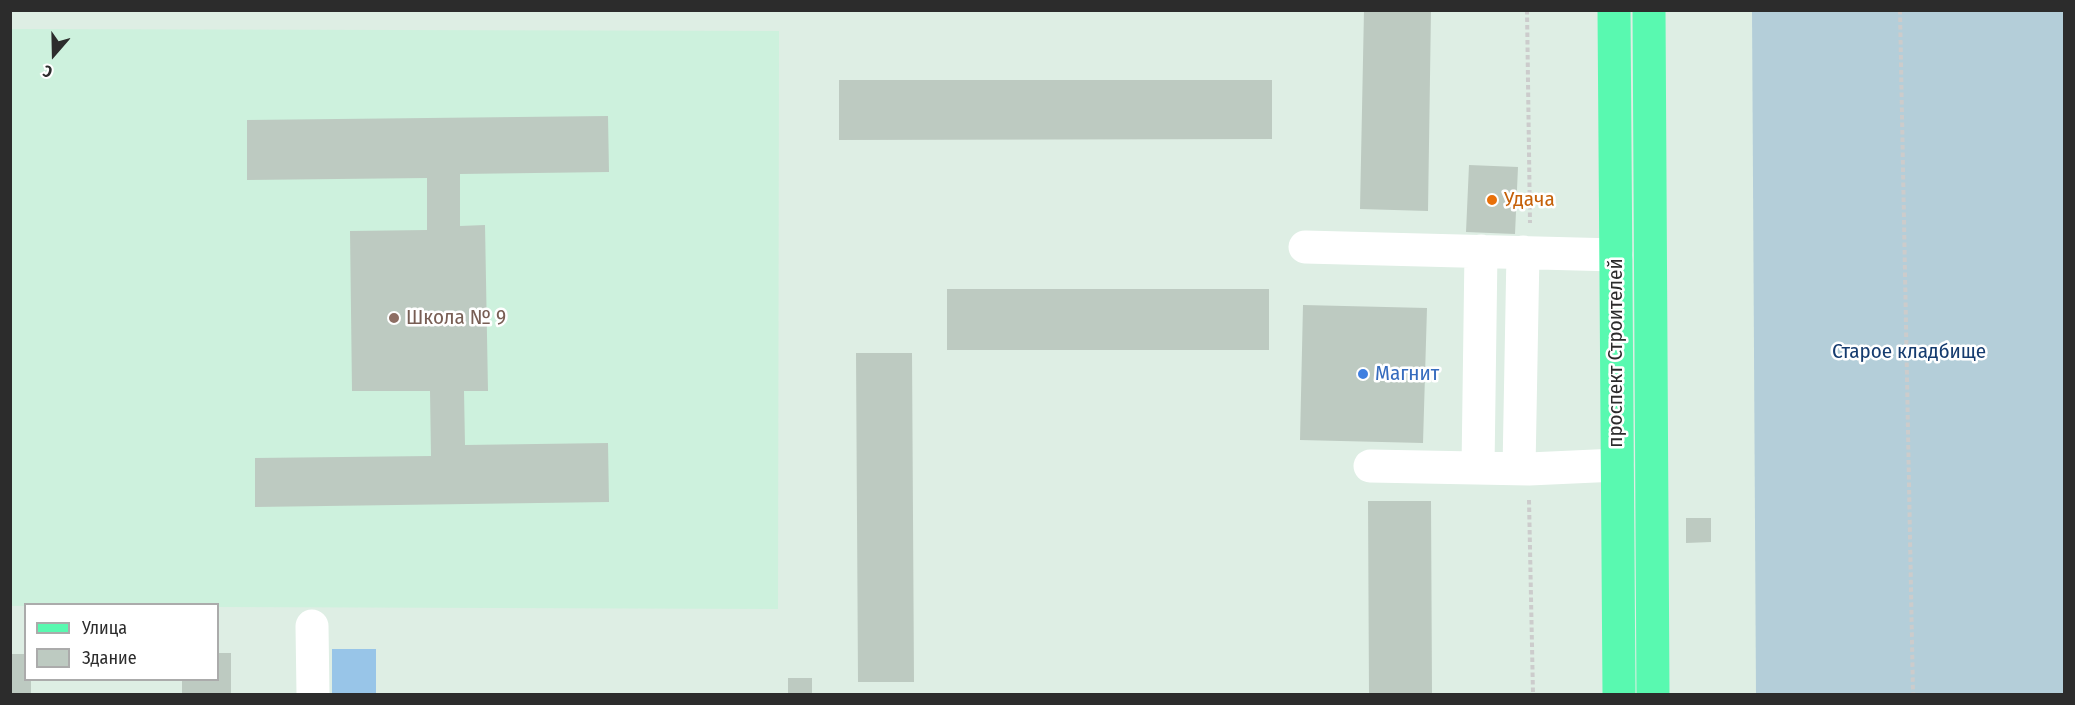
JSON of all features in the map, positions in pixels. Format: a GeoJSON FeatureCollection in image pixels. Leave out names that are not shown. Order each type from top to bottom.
{"type":"FeatureCollection","features":[{"type":"Feature","properties":{"kind":"main road","name":"проспект Строителей"},"geometry":{"type":"LineString","coordinates":[[1614,10],[1619,694]]}},
{"type":"Feature","properties":{"kind":"main road","name":"проспект Строителей"},"geometry":{"type":"LineString","coordinates":[[1649,10],[1653,694]]}},
{"type":"Feature","properties":{"kind":"lane"},"geometry":{"type":"LineString","coordinates":[[1305,247],[1616,255]]}},
{"type":"Feature","properties":{"kind":"lane"},"geometry":{"type":"LineString","coordinates":[[1478,468],[1480,251]]}},
{"type":"Feature","properties":{"kind":"lane"},"geometry":{"type":"LineString","coordinates":[[1519,469],[1523,252]]}},
{"type":"Feature","properties":{"kind":"lane"},"geometry":{"type":"LineString","coordinates":[[1370,466],[1519,469],[1617,465]]}},
{"type":"Feature","properties":{"kind":"lane"},"geometry":{"type":"LineString","coordinates":[[312,626],[313,694]]}},
{"type":"Feature","properties":{"kind":"path"},"geometry":{"type":"LineString","coordinates":[[1900,10],[1913,694]]}},
{"type":"Feature","properties":{"kind":"shaded area","name":"Школа № 9"},"geometry":{"type":"Polygon","coordinates":[[[11,29],[779,31],[778,609],[219,607],[219,603],[24,603],[24,606],[11,606],[11,29]]]}},
{"type":"Feature","properties":{"kind":"shaded area"},"geometry":{"type":"Polygon","coordinates":[[[332,649],[376,649],[376,694],[332,694],[332,649]]]}},
{"type":"Feature","properties":{"kind":"green space","name":"Старое кладбище"},"geometry":{"type":"Polygon","coordinates":[[[1752,11],[2064,11],[2064,694],[1756,694],[1752,11]]]}},
{"type":"Feature","properties":{"kind":"building"},"geometry":{"type":"Polygon","coordinates":[[[1364,10],[1431,10],[1428,211],[1360,209],[1364,10]]]}},
{"type":"Feature","properties":{"kind":"building"},"geometry":{"type":"Polygon","coordinates":[[[839,80],[1272,80],[1272,139],[839,140],[839,80]]]}},
{"type":"Feature","properties":{"kind":"building"},"geometry":{"type":"Polygon","coordinates":[[[608,116],[609,172],[460,174],[460,226],[485,225],[488,391],[464,391],[465,445],[608,443],[609,502],[255,507],[255,458],[431,456],[430,391],[352,391],[350,231],[427,230],[427,178],[247,180],[247,120],[608,116]]]}},
{"type":"Feature","properties":{"kind":"building","name":"Удача"},"geometry":{"type":"Polygon","coordinates":[[[1469,165],[1518,167],[1515,234],[1466,232],[1469,165]]]}},
{"type":"Feature","properties":{"kind":"building"},"geometry":{"type":"Polygon","coordinates":[[[947,289],[1269,289],[1269,350],[947,350],[947,289]]]}},
{"type":"Feature","properties":{"kind":"building","name":"Магнит"},"geometry":{"type":"Polygon","coordinates":[[[1303,305],[1427,308],[1423,443],[1300,440],[1303,305]]]}},
{"type":"Feature","properties":{"kind":"building"},"geometry":{"type":"Polygon","coordinates":[[[856,353],[912,353],[914,682],[858,682],[856,353]]]}},
{"type":"Feature","properties":{"kind":"building"},"geometry":{"type":"Polygon","coordinates":[[[1368,501],[1431,501],[1432,694],[1369,694],[1368,501]]]}},
{"type":"Feature","properties":{"kind":"building"},"geometry":{"type":"Polygon","coordinates":[[[1686,518],[1711,518],[1711,542],[1686,543],[1686,518]]]}},
{"type":"Feature","properties":{"kind":"building"},"geometry":{"type":"Polygon","coordinates":[[[219,653],[231,653],[231,694],[182,694],[182,681],[219,681],[219,653]]]}},
{"type":"Feature","properties":{"kind":"building"},"geometry":{"type":"Polygon","coordinates":[[[10,654],[24,654],[24,681],[31,681],[31,694],[10,694],[10,654]]]}},
{"type":"Feature","properties":{"kind":"building"},"geometry":{"type":"Polygon","coordinates":[[[788,678],[812,678],[812,694],[788,694],[788,678]]]}},
{"type":"Feature","properties":{"kind":"place","name":"Удача"},"geometry":{"type":"Point","coordinates":[1492,200]}},
{"type":"Feature","properties":{"kind":"place","name":"Школа № 9"},"geometry":{"type":"Point","coordinates":[394,318]}},
{"type":"Feature","properties":{"kind":"place","name":"Магнит"},"geometry":{"type":"Point","coordinates":[1363,374]}}]}
